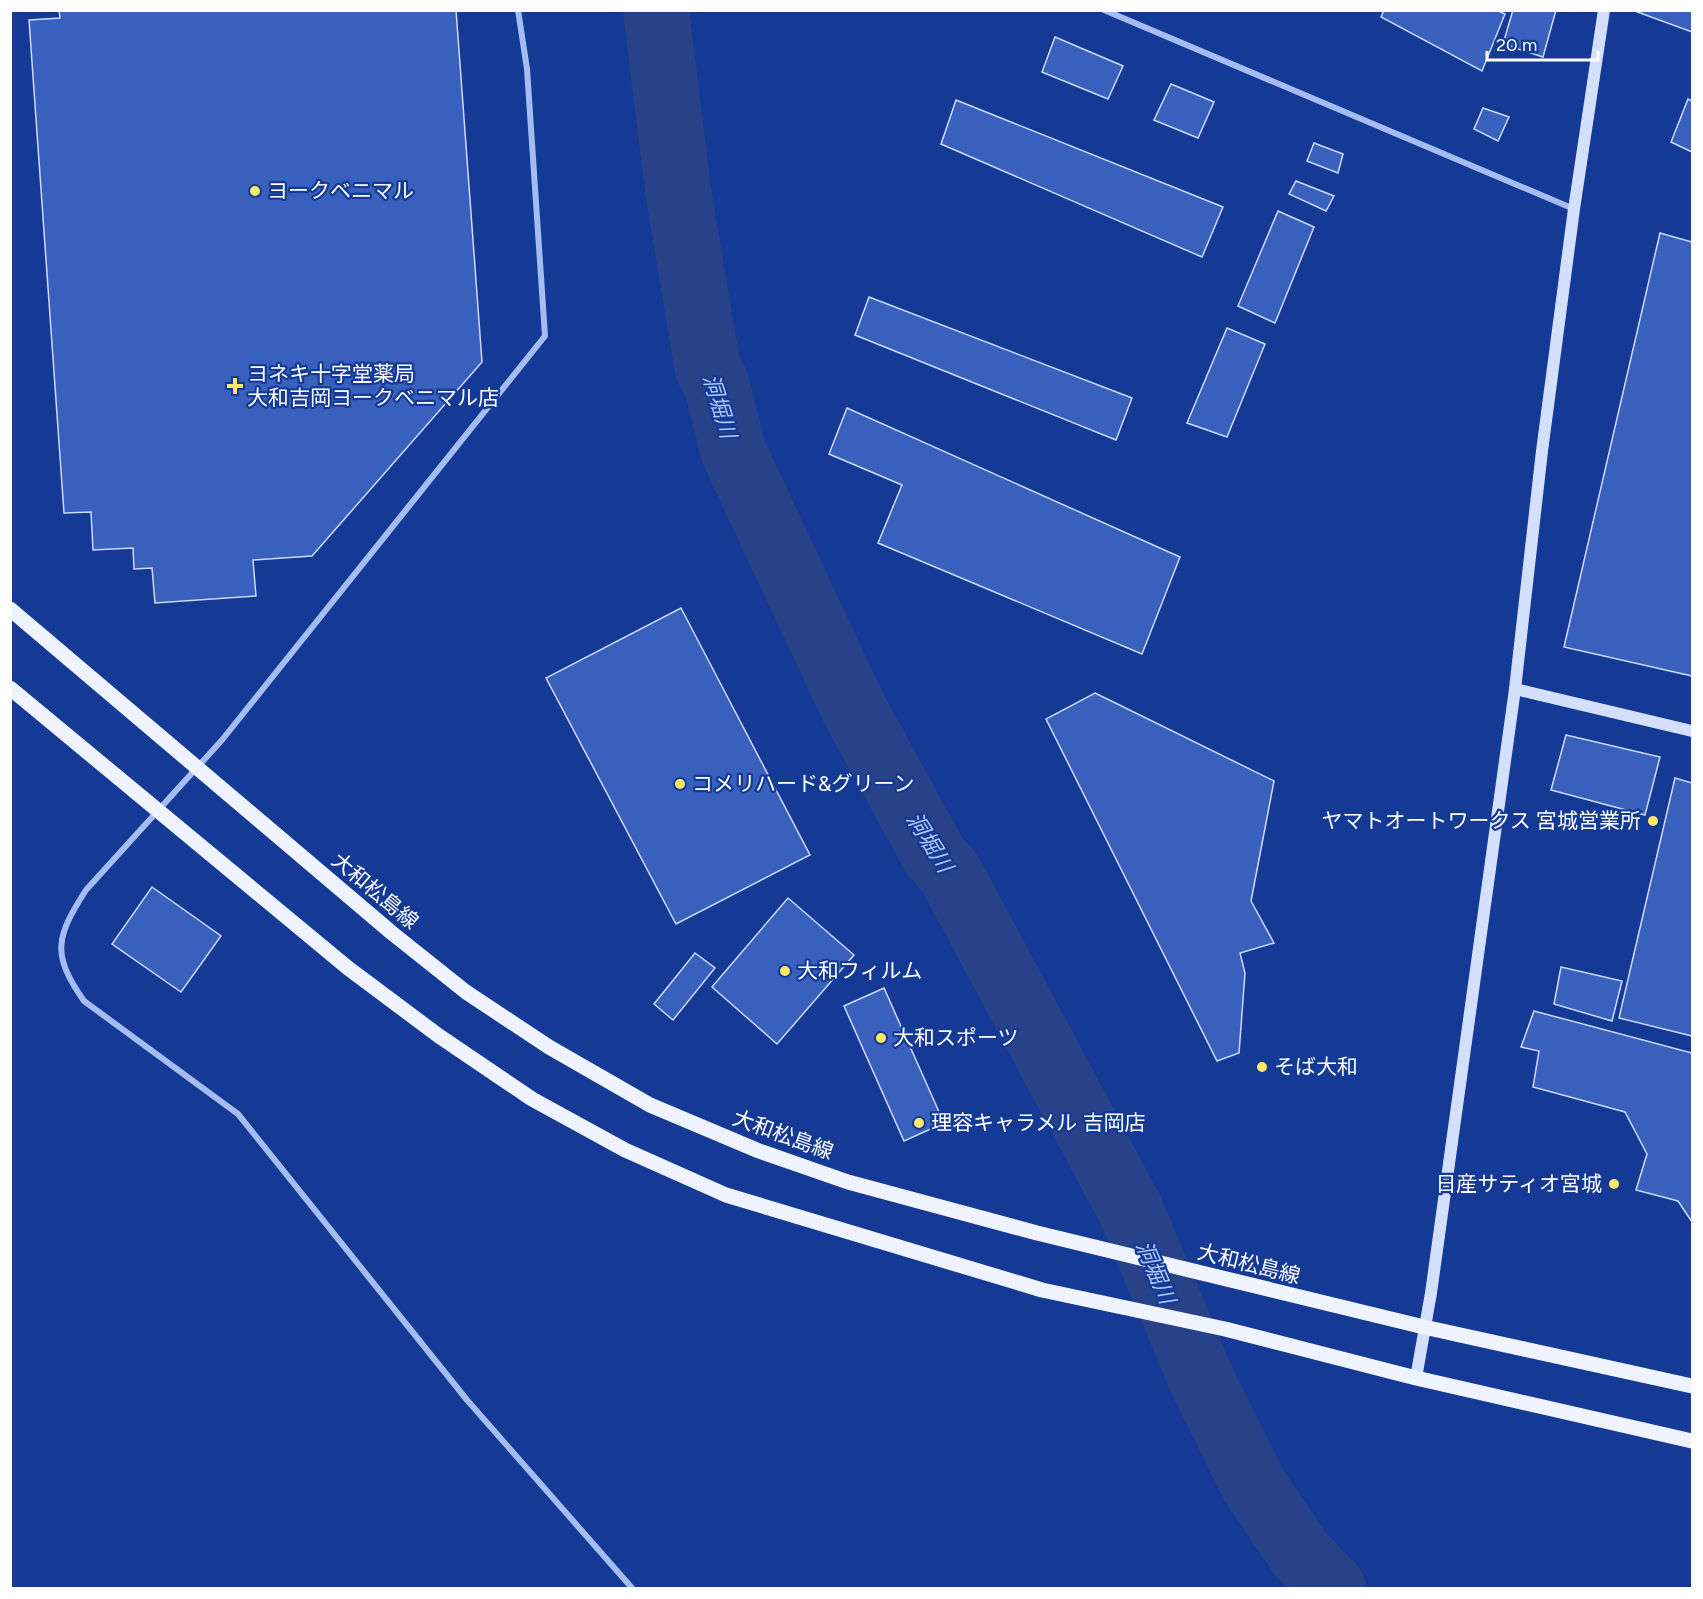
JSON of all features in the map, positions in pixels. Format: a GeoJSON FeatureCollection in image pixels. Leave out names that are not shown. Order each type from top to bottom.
{"type":"FeatureCollection","features":[{"type":"Feature","properties":{"kind":"main road","name":"大和松島線"},"geometry":{"type":"LineString","coordinates":[[10,609],[392,933],[466,992],[549,1047],[650,1105],[759,1151],[848,1182],[1037,1233],[1424,1327],[1692,1386]]}},
{"type":"Feature","properties":{"kind":"main road"},"geometry":{"type":"LineString","coordinates":[[10,688],[348,968],[439,1036],[532,1099],[615,1144],[726,1195],[1042,1290],[1225,1329],[1416,1378],[1692,1441]]}},
{"type":"Feature","properties":{"kind":"street"},"geometry":{"type":"LineString","coordinates":[[518,10],[527,69],[544,336],[198,768],[86,890],[68,918],[60,947],[66,975],[84,1001],[238,1114],[467,1400],[632,1588]]}},
{"type":"Feature","properties":{"kind":"street"},"geometry":{"type":"LineString","coordinates":[[1104,10],[1574,209]]}},
{"type":"Feature","properties":{"kind":"street"},"geometry":{"type":"LineString","coordinates":[[1416,1378],[1515,689],[1542,451],[1574,209],[1604,10]]}},
{"type":"Feature","properties":{"kind":"street"},"geometry":{"type":"LineString","coordinates":[[1515,689],[1692,730]]}},
{"type":"Feature","properties":{"kind":"building","name":"ヨークベニマル"},"geometry":{"type":"Polygon","coordinates":[[[59,10],[456,10],[482,362],[312,556],[253,560],[256,596],[155,603],[152,568],[134,569],[133,548],[93,550],[91,512],[64,513],[29,20],[60,18],[59,10]]]}},
{"type":"Feature","properties":{"kind":"building"},"geometry":{"type":"Polygon","coordinates":[[[1384,10],[1496,10],[1505,14],[1482,71],[1381,17],[1384,10]]]}},
{"type":"Feature","properties":{"kind":"building"},"geometry":{"type":"Polygon","coordinates":[[[1513,10],[1556,10],[1543,57],[1503,44],[1513,10]]]}},
{"type":"Feature","properties":{"kind":"building"},"geometry":{"type":"Polygon","coordinates":[[[1632,10],[1692,10],[1692,32],[1632,10]]]}},
{"type":"Feature","properties":{"kind":"building"},"geometry":{"type":"Polygon","coordinates":[[[1055,37],[1123,66],[1108,99],[1042,72],[1055,37]]]}},
{"type":"Feature","properties":{"kind":"building"},"geometry":{"type":"Polygon","coordinates":[[[1171,84],[1214,102],[1198,138],[1154,120],[1171,84]]]}},
{"type":"Feature","properties":{"kind":"building"},"geometry":{"type":"Polygon","coordinates":[[[1688,99],[1692,101],[1692,152],[1671,142],[1688,99]]]}},
{"type":"Feature","properties":{"kind":"building"},"geometry":{"type":"Polygon","coordinates":[[[956,100],[1223,207],[1202,257],[941,144],[956,100]]]}},
{"type":"Feature","properties":{"kind":"building"},"geometry":{"type":"Polygon","coordinates":[[[1483,108],[1509,117],[1498,141],[1474,129],[1483,108]]]}},
{"type":"Feature","properties":{"kind":"building"},"geometry":{"type":"Polygon","coordinates":[[[1314,143],[1343,154],[1338,173],[1307,161],[1314,143]]]}},
{"type":"Feature","properties":{"kind":"building"},"geometry":{"type":"Polygon","coordinates":[[[1296,181],[1334,196],[1326,211],[1289,194],[1296,181]]]}},
{"type":"Feature","properties":{"kind":"building"},"geometry":{"type":"Polygon","coordinates":[[[1278,211],[1314,227],[1275,323],[1238,306],[1278,211]]]}},
{"type":"Feature","properties":{"kind":"building"},"geometry":{"type":"Polygon","coordinates":[[[1660,233],[1692,242],[1692,676],[1564,647],[1660,233]]]}},
{"type":"Feature","properties":{"kind":"building"},"geometry":{"type":"Polygon","coordinates":[[[869,297],[1132,398],[1116,440],[855,335],[869,297]]]}},
{"type":"Feature","properties":{"kind":"building"},"geometry":{"type":"Polygon","coordinates":[[[1227,328],[1265,344],[1227,437],[1187,423],[1227,328]]]}},
{"type":"Feature","properties":{"kind":"building"},"geometry":{"type":"Polygon","coordinates":[[[847,408],[1180,557],[1142,654],[878,543],[902,485],[829,454],[847,408]]]}},
{"type":"Feature","properties":{"kind":"building"},"geometry":{"type":"Polygon","coordinates":[[[681,608],[810,855],[676,924],[546,678],[681,608]]]}},
{"type":"Feature","properties":{"kind":"building"},"geometry":{"type":"Polygon","coordinates":[[[1095,693],[1274,781],[1251,901],[1274,943],[1240,953],[1245,973],[1239,1053],[1217,1061],[1046,719],[1095,693]]]}},
{"type":"Feature","properties":{"kind":"building"},"geometry":{"type":"Polygon","coordinates":[[[1566,735],[1660,757],[1645,815],[1551,790],[1566,735]]]}},
{"type":"Feature","properties":{"kind":"building"},"geometry":{"type":"Polygon","coordinates":[[[1675,778],[1692,783],[1692,1036],[1619,1018],[1675,778]]]}},
{"type":"Feature","properties":{"kind":"building"},"geometry":{"type":"Polygon","coordinates":[[[152,887],[221,936],[181,992],[112,944],[152,887]]]}},
{"type":"Feature","properties":{"kind":"building"},"geometry":{"type":"Polygon","coordinates":[[[788,898],[854,955],[777,1044],[712,987],[788,898]]]}},
{"type":"Feature","properties":{"kind":"building"},"geometry":{"type":"Polygon","coordinates":[[[695,953],[715,968],[673,1020],[654,1004],[695,953]]]}},
{"type":"Feature","properties":{"kind":"building"},"geometry":{"type":"Polygon","coordinates":[[[1561,967],[1622,981],[1612,1021],[1554,1004],[1561,967]]]}},
{"type":"Feature","properties":{"kind":"building"},"geometry":{"type":"Polygon","coordinates":[[[884,988],[944,1123],[904,1141],[844,1006],[884,988]]]}},
{"type":"Feature","properties":{"kind":"building"},"geometry":{"type":"Polygon","coordinates":[[[1534,1011],[1692,1053],[1692,1222],[1678,1201],[1636,1190],[1647,1154],[1625,1112],[1533,1087],[1539,1051],[1521,1047],[1534,1011]]]}},
{"type":"Feature","properties":{"kind":"waterway","name":"洞堀川"},"geometry":{"type":"LineString","coordinates":[[656,10],[678,190],[708,369],[716,382],[734,453],[854,709],[934,855],[951,875],[1131,1211],[1202,1381],[1253,1484],[1299,1552],[1333,1588]]}},
{"type":"Feature","properties":{"kind":"place","name":"ヨークベニマル"},"geometry":{"type":"Point","coordinates":[255,191]}},
{"type":"Feature","properties":{"kind":"place","name":"ヨネキ十字堂薬局 大和吉岡ヨークベニマル店"},"geometry":{"type":"Point","coordinates":[235,386]}},
{"type":"Feature","properties":{"kind":"place","name":"コメリハード&グリーン"},"geometry":{"type":"Point","coordinates":[680,784]}},
{"type":"Feature","properties":{"kind":"place","name":"ヤマトオートワークス 宮城営業所"},"geometry":{"type":"Point","coordinates":[1653,821]}},
{"type":"Feature","properties":{"kind":"place","name":"大和フィルム"},"geometry":{"type":"Point","coordinates":[785,971]}},
{"type":"Feature","properties":{"kind":"place","name":"大和スポーツ"},"geometry":{"type":"Point","coordinates":[881,1038]}},
{"type":"Feature","properties":{"kind":"place","name":"そば大和"},"geometry":{"type":"Point","coordinates":[1262,1067]}},
{"type":"Feature","properties":{"kind":"place","name":"理容キャラメル 吉岡店"},"geometry":{"type":"Point","coordinates":[919,1123]}},
{"type":"Feature","properties":{"kind":"place","name":"日産サティオ宮城"},"geometry":{"type":"Point","coordinates":[1614,1184]}}]}
